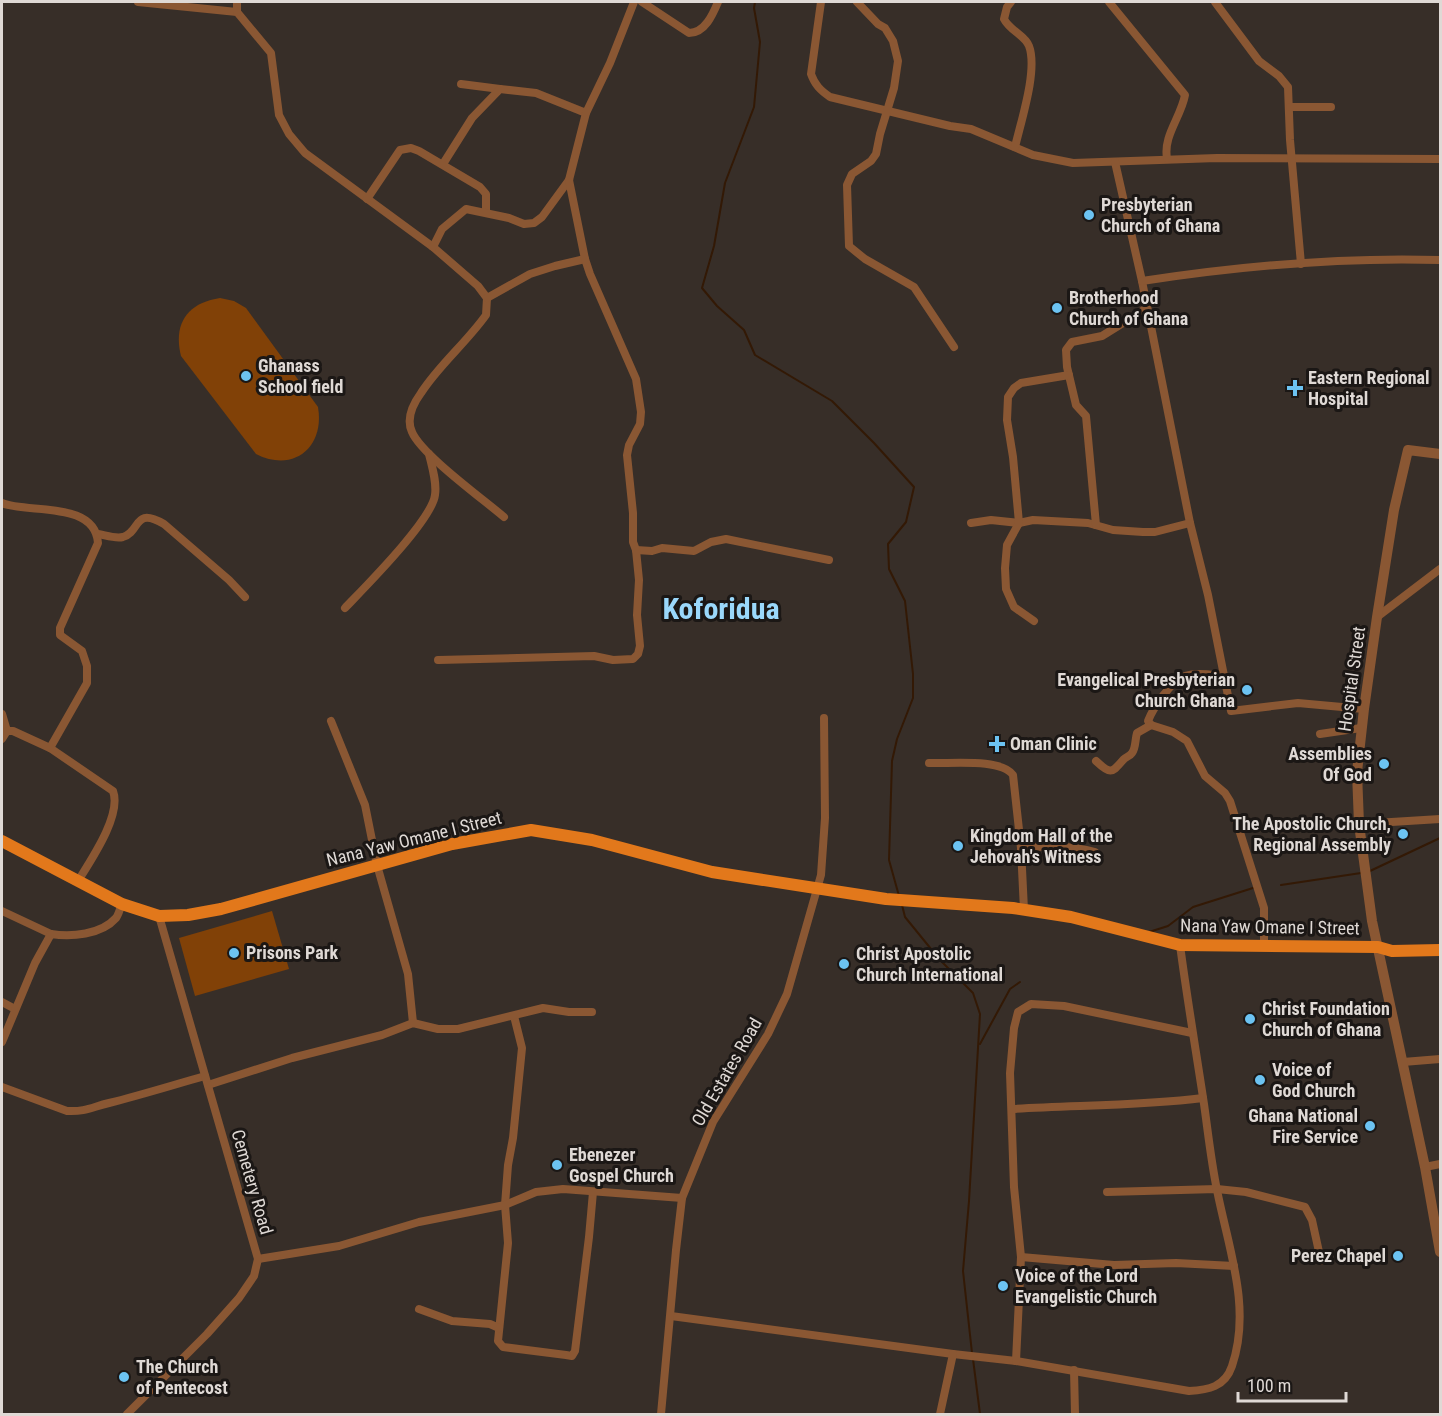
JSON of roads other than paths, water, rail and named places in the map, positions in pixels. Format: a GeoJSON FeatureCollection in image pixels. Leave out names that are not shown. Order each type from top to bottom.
{"type":"FeatureCollection","features":[{"type":"Feature","properties":{"kind":"main road","name":"Nana Yaw Omane I Street"},"geometry":{"type":"LineString","coordinates":[[2,841],[122,904],[159,916],[188,915],[220,909],[452,844],[531,830],[592,840],[712,872],[886,899],[1013,908],[1071,917],[1180,945],[1378,947],[1392,951],[1440,950]]}},
{"type":"Feature","properties":{"kind":"main road","name":"Nana Yaw Omane I Street"},"geometry":{"type":"LineString","coordinates":[[1378,947],[1391,943],[1440,943]]}},
{"type":"Feature","properties":{"kind":"street"},"geometry":{"type":"LineString","coordinates":[[138,2],[237,12]]}},
{"type":"Feature","properties":{"kind":"street"},"geometry":{"type":"LineString","coordinates":[[237,2],[237,12],[271,53],[279,115],[305,153],[433,247],[478,286],[487,298],[486,315],[421,392],[412,407],[411,431],[429,453],[504,516]]}},
{"type":"Feature","properties":{"kind":"street"},"geometry":{"type":"LineString","coordinates":[[433,247],[442,229],[466,209],[486,212],[524,224],[534,224],[542,217],[568,180],[586,113],[610,63],[634,2]]}},
{"type":"Feature","properties":{"kind":"street"},"geometry":{"type":"LineString","coordinates":[[642,2],[679,29],[694,33],[703,28],[718,2]]}},
{"type":"Feature","properties":{"kind":"street"},"geometry":{"type":"LineString","coordinates":[[821,2],[811,74],[814,84],[830,97],[971,129],[1033,155],[1073,163],[1167,158],[1440,159]]}},
{"type":"Feature","properties":{"kind":"street"},"geometry":{"type":"LineString","coordinates":[[857,2],[878,24],[885,28],[893,41],[898,61],[894,88],[876,154],[871,161],[852,174],[847,185],[849,246],[865,259],[914,287],[954,347]]}},
{"type":"Feature","properties":{"kind":"street"},"geometry":{"type":"LineString","coordinates":[[1011,2],[1004,19],[1007,25],[1028,43],[1033,63],[1015,147]]}},
{"type":"Feature","properties":{"kind":"street"},"geometry":{"type":"LineString","coordinates":[[1109,2],[1185,95],[1183,108],[1165,147],[1167,158]]}},
{"type":"Feature","properties":{"kind":"street"},"geometry":{"type":"LineString","coordinates":[[1215,2],[1259,61],[1279,76],[1288,87],[1290,140],[1301,264]]}},
{"type":"Feature","properties":{"kind":"street"},"geometry":{"type":"LineString","coordinates":[[461,84],[536,93],[586,113]]}},
{"type":"Feature","properties":{"kind":"street"},"geometry":{"type":"LineString","coordinates":[[443,164],[472,118],[500,89]]}},
{"type":"Feature","properties":{"kind":"street"},"geometry":{"type":"LineString","coordinates":[[1290,107],[1331,107]]}},
{"type":"Feature","properties":{"kind":"street"},"geometry":{"type":"LineString","coordinates":[[367,200],[400,150],[411,148],[443,164],[484,190],[486,212]]}},
{"type":"Feature","properties":{"kind":"street"},"geometry":{"type":"LineString","coordinates":[[1115,162],[1142,281],[1190,523],[1208,595],[1232,711],[1298,703],[1364,709]]}},
{"type":"Feature","properties":{"kind":"street"},"geometry":{"type":"LineString","coordinates":[[438,660],[594,656],[613,660],[633,659],[638,654],[640,646],[637,615],[639,580],[633,542],[633,513],[627,455],[629,445],[640,424],[641,412],[636,379],[585,259],[568,180]]}},
{"type":"Feature","properties":{"kind":"street"},"geometry":{"type":"LineString","coordinates":[[487,298],[530,274],[585,259]]}},
{"type":"Feature","properties":{"kind":"street"},"geometry":{"type":"LineString","coordinates":[[1142,281],[1191,273],[1301,264],[1440,260]]}},
{"type":"Feature","properties":{"kind":"street"},"geometry":{"type":"LineString","coordinates":[[1096,525],[1086,417],[1076,405],[1066,350],[1072,342],[1102,336],[1147,308]]}},
{"type":"Feature","properties":{"kind":"street"},"geometry":{"type":"LineString","coordinates":[[1034,621],[1014,607],[1006,589],[1007,545],[1019,523],[1007,420],[1008,397],[1021,383],[1069,375]]}},
{"type":"Feature","properties":{"kind":"street","name":"Hospital Street"},"geometry":{"type":"LineString","coordinates":[[1440,454],[1408,450],[1395,510],[1377,617],[1357,772],[1359,824],[1372,921],[1425,1167],[1440,1252]]}},
{"type":"Feature","properties":{"kind":"street"},"geometry":{"type":"LineString","coordinates":[[345,608],[417,528],[430,509],[435,496],[436,483],[429,453]]}},
{"type":"Feature","properties":{"kind":"street"},"geometry":{"type":"LineString","coordinates":[[2,503],[15,508],[59,510],[84,521],[98,534],[121,538],[129,534],[137,522],[144,518],[154,518],[229,580],[245,597]]}},
{"type":"Feature","properties":{"kind":"street"},"geometry":{"type":"LineString","coordinates":[[971,523],[991,520],[1019,523],[1033,520],[1149,532],[1190,523]]}},
{"type":"Feature","properties":{"kind":"street"},"geometry":{"type":"LineString","coordinates":[[50,748],[86,686],[87,666],[82,651],[60,635],[60,628],[98,543],[98,534]]}},
{"type":"Feature","properties":{"kind":"street"},"geometry":{"type":"LineString","coordinates":[[636,550],[662,548],[686,551],[726,539],[829,560]]}},
{"type":"Feature","properties":{"kind":"street"},"geometry":{"type":"LineString","coordinates":[[1377,617],[1440,569]]}},
{"type":"Feature","properties":{"kind":"street"},"geometry":{"type":"LineString","coordinates":[[1224,676],[1187,675],[1181,678],[1156,704],[1148,721],[1151,725],[1173,732],[1187,741],[1205,776],[1225,793],[1230,801],[1264,908],[1264,945]]}},
{"type":"Feature","properties":{"kind":"street"},"geometry":{"type":"LineString","coordinates":[[2,714],[7,731],[2,739]]}},
{"type":"Feature","properties":{"kind":"street","name":"Old Estates Road"},"geometry":{"type":"LineString","coordinates":[[661,1414],[682,1198],[713,1122],[768,1034],[787,994],[818,890],[825,818],[824,718]]}},
{"type":"Feature","properties":{"kind":"street"},"geometry":{"type":"LineString","coordinates":[[331,721],[365,805],[377,865],[408,974],[414,1023]]}},
{"type":"Feature","properties":{"kind":"street"},"geometry":{"type":"LineString","coordinates":[[1096,761],[1108,770],[1117,769],[1132,753],[1137,733],[1151,725]]}},
{"type":"Feature","properties":{"kind":"street"},"geometry":{"type":"LineString","coordinates":[[1320,734],[1361,728]]}},
{"type":"Feature","properties":{"kind":"street"},"geometry":{"type":"LineString","coordinates":[[7,731],[50,748],[112,791],[116,798],[98,850],[78,881]]}},
{"type":"Feature","properties":{"kind":"street"},"geometry":{"type":"LineString","coordinates":[[929,764],[997,764],[1009,769],[1013,775],[1021,848],[1024,910]]}},
{"type":"Feature","properties":{"kind":"street"},"geometry":{"type":"LineString","coordinates":[[1359,824],[1440,819]]}},
{"type":"Feature","properties":{"kind":"street"},"geometry":{"type":"LineString","coordinates":[[1021,848],[1052,845],[1095,852]]}},
{"type":"Feature","properties":{"kind":"street"},"geometry":{"type":"LineString","coordinates":[[2,911],[51,933],[64,936],[87,933],[105,926],[116,917],[122,904]]}},
{"type":"Feature","properties":{"kind":"street","name":"Cemetery Road"},"geometry":{"type":"LineString","coordinates":[[127,1414],[207,1334],[239,1298],[254,1276],[258,1259],[159,916]]}},
{"type":"Feature","properties":{"kind":"street"},"geometry":{"type":"LineString","coordinates":[[2,1042],[35,963],[51,933]]}},
{"type":"Feature","properties":{"kind":"street"},"geometry":{"type":"LineString","coordinates":[[671,1316],[1016,1361],[1189,1391],[1210,1390],[1222,1381],[1232,1367],[1239,1329],[1238,1289],[1217,1189],[1180,945]]}},
{"type":"Feature","properties":{"kind":"street"},"geometry":{"type":"LineString","coordinates":[[2,1002],[15,1009]]}},
{"type":"Feature","properties":{"kind":"street"},"geometry":{"type":"LineString","coordinates":[[1016,1361],[1021,1257],[1014,1187],[1010,1073],[1015,1021],[1018,1012],[1031,1004],[1064,1006],[1192,1033]]}},
{"type":"Feature","properties":{"kind":"street"},"geometry":{"type":"LineString","coordinates":[[208,1085],[292,1058],[382,1035],[414,1023],[438,1029],[458,1029],[543,1008],[569,1012],[592,1012]]}},
{"type":"Feature","properties":{"kind":"street"},"geometry":{"type":"LineString","coordinates":[[514,1016],[522,1048],[505,1205],[508,1243],[498,1341],[503,1347],[572,1356],[575,1351],[593,1192]]}},
{"type":"Feature","properties":{"kind":"street"},"geometry":{"type":"LineString","coordinates":[[1403,1062],[1440,1059]]}},
{"type":"Feature","properties":{"kind":"street"},"geometry":{"type":"LineString","coordinates":[[2,1087],[68,1111],[78,1112],[205,1076]]}},
{"type":"Feature","properties":{"kind":"street"},"geometry":{"type":"LineString","coordinates":[[1012,1109],[1089,1104],[1150,1104],[1203,1098]]}},
{"type":"Feature","properties":{"kind":"street"},"geometry":{"type":"LineString","coordinates":[[1425,1167],[1440,1164]]}},
{"type":"Feature","properties":{"kind":"street"},"geometry":{"type":"LineString","coordinates":[[258,1259],[339,1246],[419,1222],[505,1205],[536,1192],[563,1189],[682,1198]]}},
{"type":"Feature","properties":{"kind":"street"},"geometry":{"type":"LineString","coordinates":[[1107,1192],[1217,1189],[1246,1192],[1305,1208],[1312,1220],[1321,1261]]}},
{"type":"Feature","properties":{"kind":"street"},"geometry":{"type":"LineString","coordinates":[[1021,1257],[1114,1265],[1176,1263],[1234,1266]]}},
{"type":"Feature","properties":{"kind":"street"},"geometry":{"type":"LineString","coordinates":[[419,1309],[452,1320],[490,1324],[499,1328]]}},
{"type":"Feature","properties":{"kind":"street"},"geometry":{"type":"LineString","coordinates":[[940,1414],[952,1354]]}},
{"type":"Feature","properties":{"kind":"street"},"geometry":{"type":"LineString","coordinates":[[1074,1370],[1075,1414]]}},
{"type":"Feature","properties":{"kind":"waterway"},"geometry":{"type":"LineString","coordinates":[[755,2],[760,42],[754,107],[725,183],[714,246],[702,288],[717,306],[744,330],[755,355],[832,401],[914,487],[906,522],[888,544],[889,569],[905,601],[913,674],[913,698],[897,739],[892,761],[889,860],[899,896]]}},
{"type":"Feature","properties":{"kind":"waterway"},"geometry":{"type":"LineString","coordinates":[[1370,871],[1440,838]]}},
{"type":"Feature","properties":{"kind":"waterway"},"geometry":{"type":"LineString","coordinates":[[1281,885],[1361,873]]}},
{"type":"Feature","properties":{"kind":"waterway"},"geometry":{"type":"LineString","coordinates":[[1149,932],[1168,926],[1193,907],[1253,888]]}},
{"type":"Feature","properties":{"kind":"waterway"},"geometry":{"type":"LineString","coordinates":[[902,905],[905,917],[940,960],[973,993],[980,1014],[963,1271],[972,1353]]}},
{"type":"Feature","properties":{"kind":"waterway"},"geometry":{"type":"LineString","coordinates":[[980,1044],[1010,989],[1020,982]]}},
{"type":"Feature","properties":{"kind":"waterway"},"geometry":{"type":"LineString","coordinates":[[973,1359],[980,1414]]}},
{"type":"Feature","properties":{"kind":"place","name":"Presbyterian Church of Ghana"},"geometry":{"type":"Point","coordinates":[1089,215]}},
{"type":"Feature","properties":{"kind":"place","name":"Brotherhood Church of Ghana"},"geometry":{"type":"Point","coordinates":[1057,308]}},
{"type":"Feature","properties":{"kind":"place","name":"Ghanass School field"},"geometry":{"type":"Point","coordinates":[246,376]}},
{"type":"Feature","properties":{"kind":"place","name":"Eastern Regional Hospital"},"geometry":{"type":"Point","coordinates":[1295,388]}},
{"type":"Feature","properties":{"kind":"place","name":"Evangelical Presbyterian Church Ghana"},"geometry":{"type":"Point","coordinates":[1247,690]}},
{"type":"Feature","properties":{"kind":"place","name":"Oman Clinic"},"geometry":{"type":"Point","coordinates":[997,744]}},
{"type":"Feature","properties":{"kind":"place","name":"Assemblies Of God"},"geometry":{"type":"Point","coordinates":[1384,764]}},
{"type":"Feature","properties":{"kind":"place","name":"The Apostolic Church, Regional Assembly"},"geometry":{"type":"Point","coordinates":[1403,834]}},
{"type":"Feature","properties":{"kind":"place","name":"Kingdom Hall of the Jehovah's Witness"},"geometry":{"type":"Point","coordinates":[958,846]}},
{"type":"Feature","properties":{"kind":"place","name":"Prisons Park"},"geometry":{"type":"Point","coordinates":[234,953]}},
{"type":"Feature","properties":{"kind":"place","name":"Christ Apostolic Church International"},"geometry":{"type":"Point","coordinates":[844,964]}},
{"type":"Feature","properties":{"kind":"place","name":"Christ Foundation Church of Ghana"},"geometry":{"type":"Point","coordinates":[1250,1019]}},
{"type":"Feature","properties":{"kind":"place","name":"Voice of God Church"},"geometry":{"type":"Point","coordinates":[1260,1080]}},
{"type":"Feature","properties":{"kind":"place","name":"Ghana National Fire Service"},"geometry":{"type":"Point","coordinates":[1370,1126]}},
{"type":"Feature","properties":{"kind":"place","name":"Ebenezer Gospel Church"},"geometry":{"type":"Point","coordinates":[557,1165]}},
{"type":"Feature","properties":{"kind":"place","name":"Perez Chapel"},"geometry":{"type":"Point","coordinates":[1398,1256]}},
{"type":"Feature","properties":{"kind":"place","name":"Voice of the Lord Evangelistic Church"},"geometry":{"type":"Point","coordinates":[1003,1286]}},
{"type":"Feature","properties":{"kind":"place","name":"The Church of Pentecost"},"geometry":{"type":"Point","coordinates":[124,1377]}},
{"type":"Feature","properties":{"kind":"district","name":"Koforidua"},"geometry":{"type":"Point","coordinates":[721,609]}}]}
